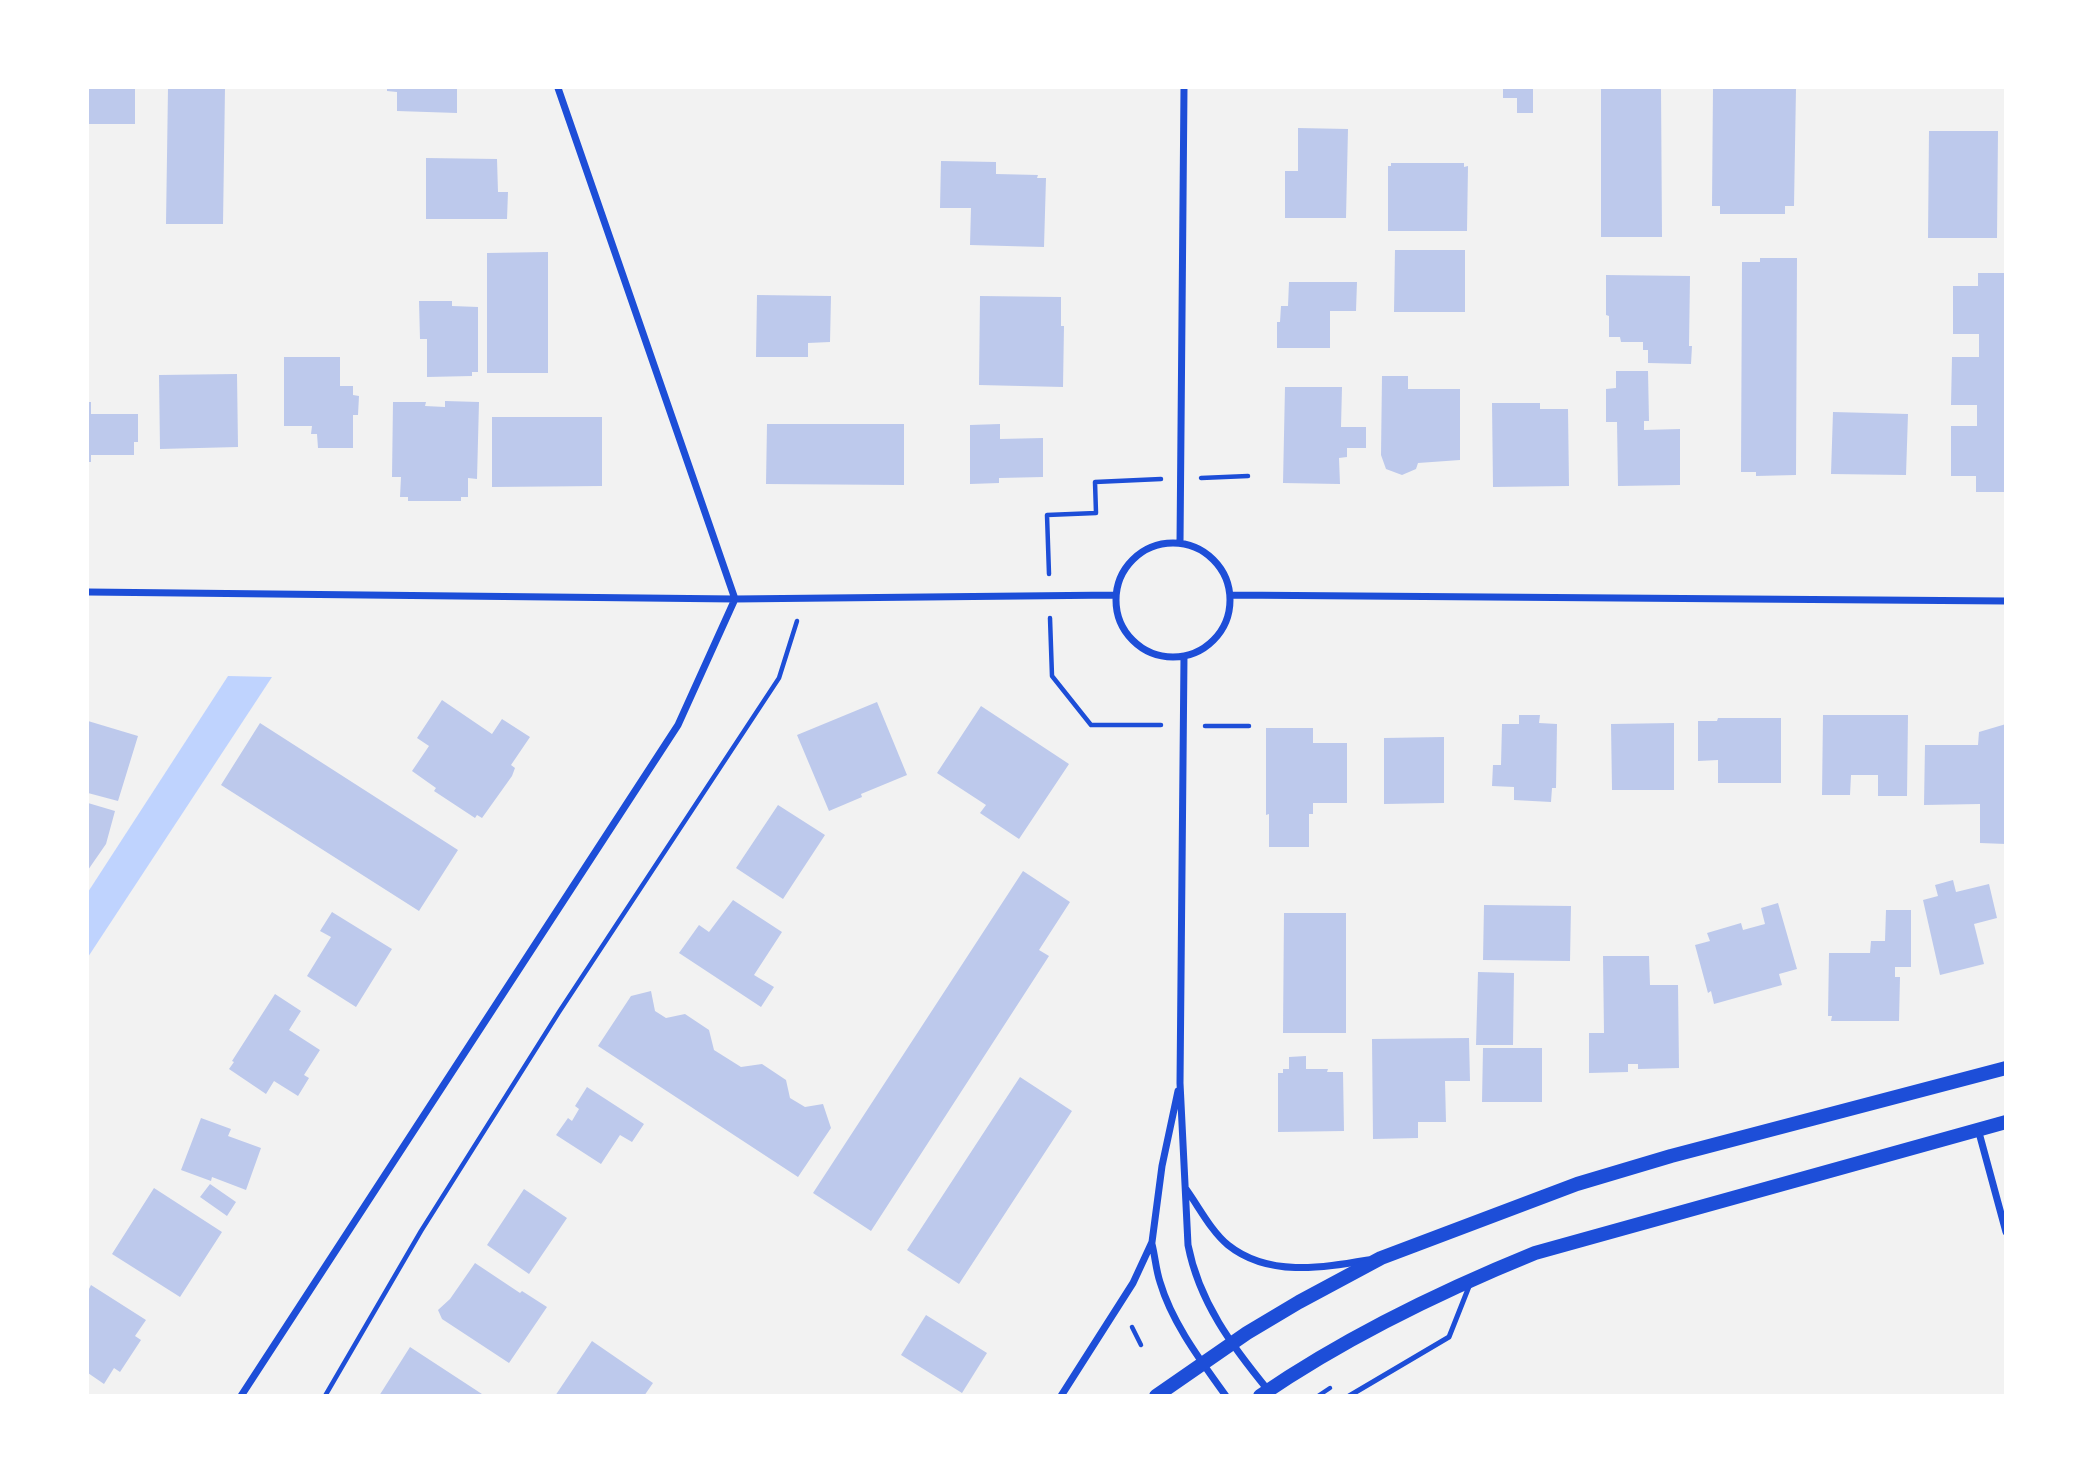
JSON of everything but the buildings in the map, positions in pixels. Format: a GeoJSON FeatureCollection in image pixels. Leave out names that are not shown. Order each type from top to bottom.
{"type":"FeatureCollection","features":[{"type":"Feature","properties":{"kind":"main road"},"geometry":{"type":"LineString","coordinates":[[1157,1395],[1230,1344],[1299,1302],[1381,1258],[1577,1184],[1671,1156],[2006,1068]]}},
{"type":"Feature","properties":{"kind":"main road"},"geometry":{"type":"LineString","coordinates":[[1264,1393],[1369,1328],[1473,1278],[1535,1253],[2006,1122]]}},
{"type":"Feature","properties":{"kind":"street"},"geometry":{"type":"LineString","coordinates":[[241,1395],[678,725],[736,599],[558,88]]}},
{"type":"Feature","properties":{"kind":"street"},"geometry":{"type":"LineString","coordinates":[[1180,543],[1184,88]]}},
{"type":"Feature","properties":{"kind":"street"},"geometry":{"type":"LineString","coordinates":[[1180,543],[1199,548],[1214,560],[1226,576],[1230,595],[1229,611],[1223,627],[1213,640],[1184,656],[1166,656],[1149,652],[1135,642],[1124,629],[1118,613],[1116,595],[1120,578],[1130,562],[1145,550],[1162,544],[1180,543]]}},
{"type":"Feature","properties":{"kind":"street"},"geometry":{"type":"LineString","coordinates":[[88,592],[736,599],[1116,595]]}},
{"type":"Feature","properties":{"kind":"street"},"geometry":{"type":"LineString","coordinates":[[1230,595],[2006,601]]}},
{"type":"Feature","properties":{"kind":"street"},"geometry":{"type":"LineString","coordinates":[[1184,656],[1180,1083],[1188,1245],[1193,1272],[1209,1307],[1230,1344],[1264,1393]]}},
{"type":"Feature","properties":{"kind":"street"},"geometry":{"type":"LineString","coordinates":[[1061,1395],[1133,1283],[1152,1242],[1162,1166],[1180,1083]]}},
{"type":"Feature","properties":{"kind":"street"},"geometry":{"type":"LineString","coordinates":[[1978,1129],[2006,1232]]}},
{"type":"Feature","properties":{"kind":"street"},"geometry":{"type":"LineString","coordinates":[[1186,1189],[1229,1246],[1270,1266],[1332,1266],[1381,1258]]}},
{"type":"Feature","properties":{"kind":"street"},"geometry":{"type":"LineString","coordinates":[[1152,1242],[1160,1282],[1178,1324],[1226,1395]]}},
{"type":"Feature","properties":{"kind":"lane"},"geometry":{"type":"LineString","coordinates":[[1349,1395],[1449,1337],[1473,1278]]}},
{"type":"Feature","properties":{"kind":"path"},"geometry":{"type":"LineString","coordinates":[[325,1395],[421,1231],[558,1012],[779,678],[804,599]]}},
{"type":"Feature","properties":{"kind":"path"},"geometry":{"type":"LineString","coordinates":[[1132,1326],[1141,1345]]}},
{"type":"Feature","properties":{"kind":"water"},"geometry":{"type":"Polygon","coordinates":[[[228,676],[272,677],[88,957],[88,892],[228,676]]]}}]}
